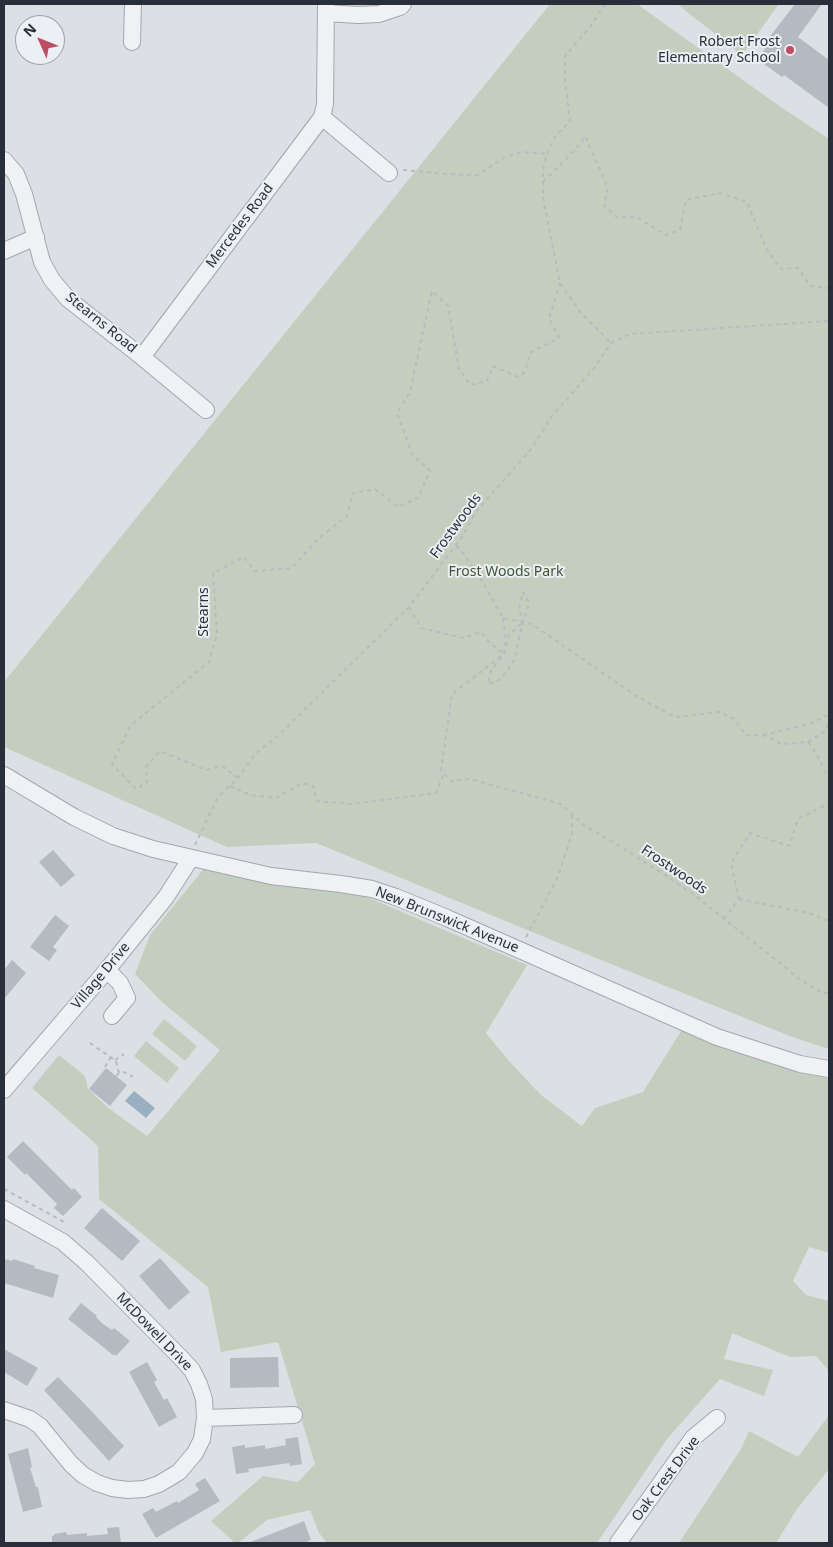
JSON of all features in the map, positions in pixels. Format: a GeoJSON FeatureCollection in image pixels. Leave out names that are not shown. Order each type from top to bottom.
{"type":"FeatureCollection","features":[{"type":"Feature","properties":{"kind":"street"},"geometry":{"type":"LineString","coordinates":[[132,4],[132,42]]}},
{"type":"Feature","properties":{"kind":"street"},"geometry":{"type":"LineString","coordinates":[[389,173],[322,117],[325,104],[326,8],[358,15],[379,14],[403,4]]}},
{"type":"Feature","properties":{"kind":"street","name":"Mercedes Road"},"geometry":{"type":"LineString","coordinates":[[142,356],[322,117]]}},
{"type":"Feature","properties":{"kind":"street","name":"Stearns Road"},"geometry":{"type":"LineString","coordinates":[[4,160],[16,174],[24,194],[42,262],[48,274],[68,299],[142,356],[206,410]]}},
{"type":"Feature","properties":{"kind":"street"},"geometry":{"type":"LineString","coordinates":[[4,252],[36,237]]}},
{"type":"Feature","properties":{"kind":"street","name":"New Brunswick Avenue"},"geometry":{"type":"LineString","coordinates":[[4,775],[74,817],[113,836],[153,850],[271,876],[341,884],[372,890],[447,918],[717,1037],[800,1064],[829,1069]]}},
{"type":"Feature","properties":{"kind":"street","name":"Village Drive"},"geometry":{"type":"LineString","coordinates":[[4,1090],[107,970],[166,897],[190,858]]}},
{"type":"Feature","properties":{"kind":"street"},"geometry":{"type":"LineString","coordinates":[[107,970],[120,983],[127,998],[112,1016]]}},
{"type":"Feature","properties":{"kind":"street","name":"McDowell Drive"},"geometry":{"type":"LineString","coordinates":[[4,1209],[64,1242],[88,1263],[174,1351],[192,1370],[200,1384],[206,1418],[202,1439],[195,1453],[180,1472],[159,1484],[144,1489],[128,1490],[112,1488],[97,1483],[83,1475],[40,1426],[30,1419],[4,1410]]}},
{"type":"Feature","properties":{"kind":"street"},"geometry":{"type":"LineString","coordinates":[[206,1418],[294,1415]]}},
{"type":"Feature","properties":{"kind":"street","name":"Oak Crest Drive"},"geometry":{"type":"LineString","coordinates":[[618,1543],[693,1438],[717,1418]]}},
{"type":"Feature","properties":{"kind":"path"},"geometry":{"type":"LineString","coordinates":[[605,4],[590,26],[565,56],[565,79],[570,122],[556,135],[547,154],[543,169],[542,198],[560,283],[581,313],[611,343],[630,334],[829,321],[829,353]]}},
{"type":"Feature","properties":{"kind":"path"},"geometry":{"type":"LineString","coordinates":[[543,182],[575,150],[585,136],[608,188],[604,206],[618,218],[636,217],[666,235],[680,230],[686,200],[720,193],[747,202],[767,250],[781,269],[798,268],[810,286],[829,288]]}},
{"type":"Feature","properties":{"kind":"path"},"geometry":{"type":"LineString","coordinates":[[389,173],[404,170],[478,175],[505,157],[523,152],[547,154]]}},
{"type":"Feature","properties":{"kind":"path","name":"Stearns"},"geometry":{"type":"LineString","coordinates":[[238,778],[222,766],[206,770],[160,751],[146,767],[147,782],[136,790],[112,764],[130,726],[209,662],[217,634],[213,573],[244,557],[255,571],[292,568],[318,538],[347,516],[353,493],[375,489],[398,507],[418,498],[430,471],[412,454],[396,413],[410,392],[432,291],[448,306],[459,369],[470,385],[487,381],[492,366],[518,377],[525,372],[530,353],[559,338],[548,318],[560,283]]}},
{"type":"Feature","properties":{"kind":"path","name":"Frostwoods"},"geometry":{"type":"LineString","coordinates":[[190,858],[218,797],[238,778],[256,753],[279,735],[409,607],[456,546],[476,513],[531,449],[552,416],[596,367],[611,343]]}},
{"type":"Feature","properties":{"kind":"path"},"geometry":{"type":"LineString","coordinates":[[230,786],[250,795],[276,798],[302,783],[313,786],[317,801],[353,804],[436,793],[444,773],[441,770],[452,694],[504,654],[506,640],[503,618],[481,579],[456,546]]}},
{"type":"Feature","properties":{"kind":"path"},"geometry":{"type":"LineString","coordinates":[[523,622],[509,635],[504,654],[491,671],[488,684],[501,679],[514,661],[523,622],[530,602],[523,592],[519,609],[523,622]]}},
{"type":"Feature","properties":{"kind":"path"},"geometry":{"type":"LineString","coordinates":[[409,607],[421,628],[464,638],[481,632],[489,642],[504,654]]}},
{"type":"Feature","properties":{"kind":"path"},"geometry":{"type":"LineString","coordinates":[[503,618],[532,624],[636,696],[675,717],[719,712],[734,719],[746,735],[762,735],[810,724],[829,714]]}},
{"type":"Feature","properties":{"kind":"path"},"geometry":{"type":"LineString","coordinates":[[762,735],[782,744],[808,742],[824,732],[829,723]]}},
{"type":"Feature","properties":{"kind":"path"},"geometry":{"type":"LineString","coordinates":[[808,742],[827,775],[829,775]]}},
{"type":"Feature","properties":{"kind":"path","name":"Frostwoods"},"geometry":{"type":"LineString","coordinates":[[444,773],[451,780],[470,778],[561,804],[584,825],[693,894],[800,980],[822,993],[829,993]]}},
{"type":"Feature","properties":{"kind":"path"},"geometry":{"type":"LineString","coordinates":[[724,919],[738,899],[731,863],[750,833],[789,846],[798,819],[829,802]]}},
{"type":"Feature","properties":{"kind":"path"},"geometry":{"type":"LineString","coordinates":[[525,952],[526,938],[557,878],[572,834],[572,814]]}},
{"type":"Feature","properties":{"kind":"path"},"geometry":{"type":"LineString","coordinates":[[738,899],[809,913],[829,921]]}},
{"type":"Feature","properties":{"kind":"path"},"geometry":{"type":"LineString","coordinates":[[90,1043],[114,1060],[119,1073]]}},
{"type":"Feature","properties":{"kind":"path"},"geometry":{"type":"LineString","coordinates":[[114,1060],[124,1054]]}},
{"type":"Feature","properties":{"kind":"path"},"geometry":{"type":"LineString","coordinates":[[105,1067],[111,1057]]}},
{"type":"Feature","properties":{"kind":"path"},"geometry":{"type":"LineString","coordinates":[[116,1076],[124,1072],[134,1077]]}},
{"type":"Feature","properties":{"kind":"path"},"geometry":{"type":"LineString","coordinates":[[4,1189],[66,1223]]}},
{"type":"Feature","properties":{"kind":"green space","name":"Frost Woods Park"},"geometry":{"type":"Polygon","coordinates":[[[550,4],[637,4],[775,103],[829,139],[829,1049],[792,1037],[316,843],[227,847],[4,747],[4,682],[550,4]]]}},
{"type":"Feature","properties":{"kind":"green space"},"geometry":{"type":"Polygon","coordinates":[[[677,4],[779,4],[742,55],[677,4]]]}},
{"type":"Feature","properties":{"kind":"green space"},"geometry":{"type":"Polygon","coordinates":[[[206,866],[362,895],[527,965],[486,1033],[541,1095],[582,1126],[595,1108],[643,1092],[683,1028],[829,1079],[829,1253],[809,1247],[793,1281],[806,1295],[829,1301],[829,1371],[816,1356],[790,1357],[732,1333],[724,1359],[773,1370],[764,1396],[720,1379],[667,1439],[597,1543],[327,1543],[319,1533],[310,1510],[267,1520],[238,1543],[235,1543],[211,1521],[263,1476],[298,1482],[315,1464],[278,1342],[221,1352],[208,1287],[99,1199],[98,1146],[32,1088],[59,1055],[85,1076],[88,1089],[107,1107],[147,1136],[220,1050],[162,1002],[135,974],[150,935],[206,866]]]}},
{"type":"Feature","properties":{"kind":"green space"},"geometry":{"type":"Polygon","coordinates":[[[164,1019],[197,1046],[185,1061],[152,1034],[164,1019]]]}},
{"type":"Feature","properties":{"kind":"green space"},"geometry":{"type":"Polygon","coordinates":[[[146,1041],[179,1068],[167,1083],[134,1056],[146,1041]]]}},
{"type":"Feature","properties":{"kind":"green space"},"geometry":{"type":"Polygon","coordinates":[[[829,1415],[829,1469],[797,1509],[776,1543],[679,1543],[741,1449],[749,1431],[798,1457],[829,1415]]]}},
{"type":"Feature","properties":{"kind":"water"},"geometry":{"type":"Polygon","coordinates":[[[134,1091],[155,1108],[146,1118],[125,1101],[134,1091]]]}},
{"type":"Feature","properties":{"kind":"building","name":"Robert Frost Elementary School"},"geometry":{"type":"Polygon","coordinates":[[[795,4],[822,4],[798,37],[829,60],[829,108],[784,75],[782,77],[757,59],[771,41],[768,39],[795,4]]]}},
{"type":"Feature","properties":{"kind":"building"},"geometry":{"type":"Polygon","coordinates":[[[53,850],[75,875],[61,887],[39,862],[53,850]]]}},
{"type":"Feature","properties":{"kind":"building"},"geometry":{"type":"Polygon","coordinates":[[[55,915],[69,926],[53,947],[57,950],[49,961],[30,947],[55,915]]]}},
{"type":"Feature","properties":{"kind":"building"},"geometry":{"type":"Polygon","coordinates":[[[12,960],[26,973],[4,999],[4,970],[12,960]]]}},
{"type":"Feature","properties":{"kind":"building"},"geometry":{"type":"Polygon","coordinates":[[[106,1068],[127,1085],[110,1106],[89,1089],[106,1068]]]}},
{"type":"Feature","properties":{"kind":"building"},"geometry":{"type":"Polygon","coordinates":[[[23,1141],[72,1190],[74,1188],[82,1197],[63,1216],[54,1208],[57,1204],[7,1157],[23,1141]]]}},
{"type":"Feature","properties":{"kind":"building"},"geometry":{"type":"Polygon","coordinates":[[[102,1208],[140,1241],[122,1261],[84,1228],[102,1208]]]}},
{"type":"Feature","properties":{"kind":"building"},"geometry":{"type":"Polygon","coordinates":[[[160,1258],[190,1292],[169,1310],[139,1276],[160,1258]]]}},
{"type":"Feature","properties":{"kind":"building"},"geometry":{"type":"Polygon","coordinates":[[[4,1259],[13,1261],[13,1259],[35,1266],[34,1268],[59,1275],[53,1298],[4,1283],[4,1259]]]}},
{"type":"Feature","properties":{"kind":"building"},"geometry":{"type":"Polygon","coordinates":[[[81,1303],[97,1316],[103,1324],[112,1330],[114,1328],[130,1341],[117,1355],[113,1355],[68,1319],[81,1303]]]}},
{"type":"Feature","properties":{"kind":"building"},"geometry":{"type":"Polygon","coordinates":[[[4,1349],[38,1368],[27,1386],[4,1372],[4,1349]]]}},
{"type":"Feature","properties":{"kind":"building"},"geometry":{"type":"Polygon","coordinates":[[[278,1357],[279,1387],[230,1388],[230,1358],[278,1357]]]}},
{"type":"Feature","properties":{"kind":"building"},"geometry":{"type":"Polygon","coordinates":[[[147,1362],[157,1380],[154,1382],[164,1400],[167,1398],[177,1417],[159,1427],[129,1372],[147,1362]]]}},
{"type":"Feature","properties":{"kind":"building"},"geometry":{"type":"Polygon","coordinates":[[[58,1377],[124,1446],[109,1461],[44,1390],[58,1377]]]}},
{"type":"Feature","properties":{"kind":"building"},"geometry":{"type":"Polygon","coordinates":[[[298,1437],[302,1464],[290,1466],[289,1463],[248,1469],[249,1472],[236,1474],[232,1447],[245,1445],[245,1448],[265,1445],[265,1449],[286,1445],[285,1439],[298,1437]]]}},
{"type":"Feature","properties":{"kind":"building"},"geometry":{"type":"Polygon","coordinates":[[[28,1448],[32,1467],[30,1468],[36,1487],[38,1487],[42,1507],[23,1512],[8,1454],[28,1448]]]}},
{"type":"Feature","properties":{"kind":"building"},"geometry":{"type":"Polygon","coordinates":[[[205,1478],[220,1501],[156,1538],[142,1514],[153,1508],[156,1512],[177,1501],[178,1503],[199,1490],[195,1484],[205,1478]]]}},
{"type":"Feature","properties":{"kind":"building"},"geometry":{"type":"Polygon","coordinates":[[[304,1521],[311,1540],[304,1543],[248,1543],[304,1521]]]}},
{"type":"Feature","properties":{"kind":"building"},"geometry":{"type":"Polygon","coordinates":[[[119,1527],[121,1543],[52,1543],[52,1536],[54,1534],[66,1532],[67,1535],[87,1533],[87,1536],[108,1534],[107,1528],[119,1527]]]}},
{"type":"Feature","properties":{"kind":"place","name":"Robert Frost Elementary School"},"geometry":{"type":"Point","coordinates":[790,50]}}]}
